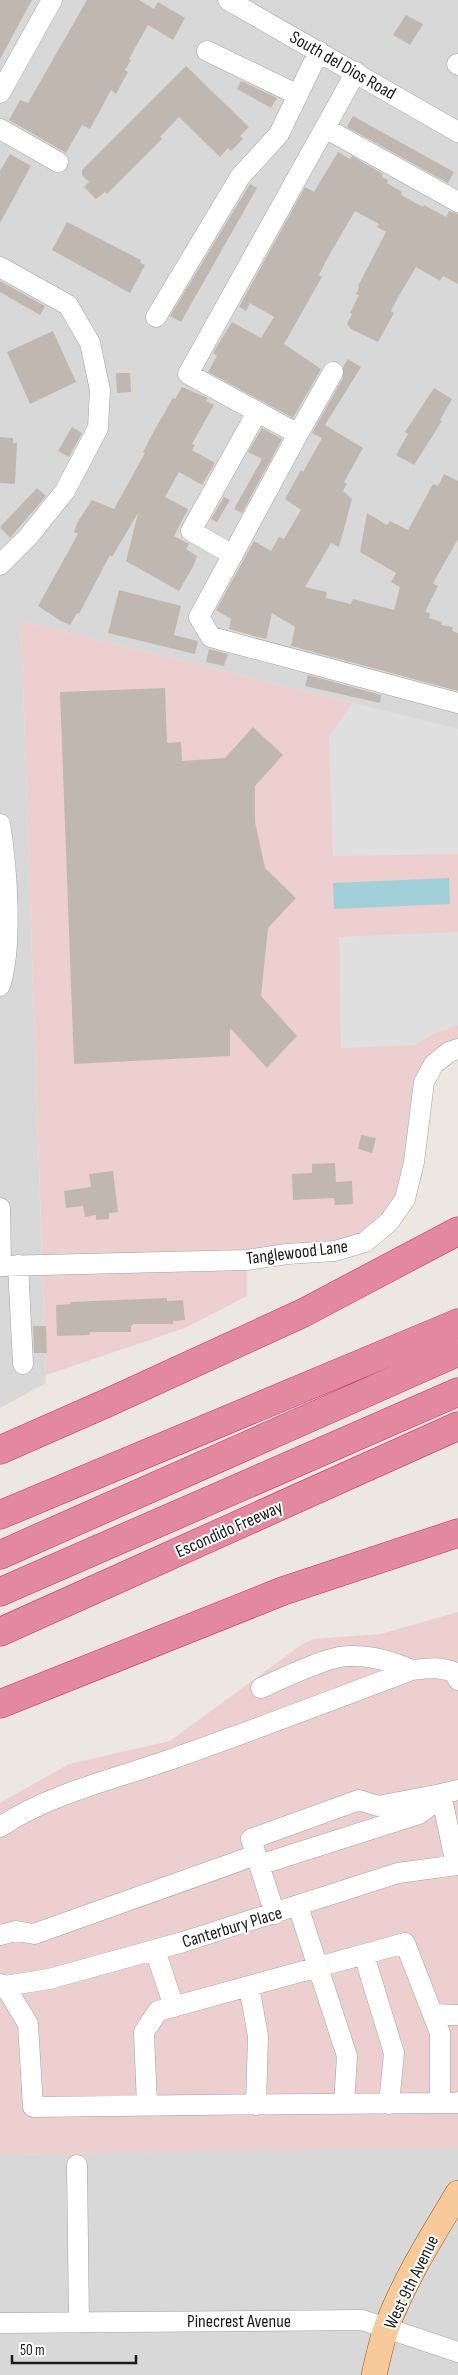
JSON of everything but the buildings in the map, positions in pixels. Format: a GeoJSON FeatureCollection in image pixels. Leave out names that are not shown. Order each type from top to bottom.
{"type":"FeatureCollection","features":[{"type":"Feature","properties":{"kind":"highway"},"geometry":{"type":"LineString","coordinates":[[0,1450],[303,1313],[458,1231]]}},
{"type":"Feature","properties":{"kind":"highway"},"geometry":{"type":"LineString","coordinates":[[0,1515],[458,1323]]}},
{"type":"Feature","properties":{"kind":"highway"},"geometry":{"type":"LineString","coordinates":[[0,1555],[458,1352]]}},
{"type":"Feature","properties":{"kind":"highway"},"geometry":{"type":"LineString","coordinates":[[0,1592],[458,1392]]}},
{"type":"Feature","properties":{"kind":"highway","name":"Escondido Freeway"},"geometry":{"type":"LineString","coordinates":[[0,1632],[454,1428]]}},
{"type":"Feature","properties":{"kind":"highway"},"geometry":{"type":"LineString","coordinates":[[0,1704],[283,1591],[458,1533]]}},
{"type":"Feature","properties":{"kind":"main road","name":"West 9th Avenue"},"geometry":{"type":"LineString","coordinates":[[374,2375],[386,2329],[396,2303],[422,2252],[458,2193]]}},
{"type":"Feature","properties":{"kind":"street"},"geometry":{"type":"LineString","coordinates":[[0,94],[52,0]]}},
{"type":"Feature","properties":{"kind":"street","name":"South del Dios Road"},"geometry":{"type":"LineString","coordinates":[[228,0],[458,132]]}},
{"type":"Feature","properties":{"kind":"street"},"geometry":{"type":"LineString","coordinates":[[207,51],[298,95]]}},
{"type":"Feature","properties":{"kind":"street"},"geometry":{"type":"LineString","coordinates":[[156,317],[240,177],[280,134],[319,51]]}},
{"type":"Feature","properties":{"kind":"street"},"geometry":{"type":"LineString","coordinates":[[298,434],[188,374],[356,72]]}},
{"type":"Feature","properties":{"kind":"street"},"geometry":{"type":"LineString","coordinates":[[325,128],[458,202]]}},
{"type":"Feature","properties":{"kind":"street"},"geometry":{"type":"LineString","coordinates":[[0,129],[58,162]]}},
{"type":"Feature","properties":{"kind":"street"},"geometry":{"type":"LineString","coordinates":[[0,267],[68,305],[90,343],[100,390],[98,428],[65,491],[28,537],[0,565]]}},
{"type":"Feature","properties":{"kind":"street"},"geometry":{"type":"LineString","coordinates":[[333,372],[199,617],[211,637],[458,703]]}},
{"type":"Feature","properties":{"kind":"street"},"geometry":{"type":"LineString","coordinates":[[233,555],[191,531],[257,412]]}},
{"type":"Feature","properties":{"kind":"street"},"geometry":{"type":"LineString","coordinates":[[0,824],[6,969],[0,986]]}},
{"type":"Feature","properties":{"kind":"street","name":"Tanglewood Lane"},"geometry":{"type":"LineString","coordinates":[[6,1266],[247,1260],[287,1254],[335,1251],[365,1242],[389,1222],[405,1199],[414,1162],[424,1082],[434,1064],[449,1052],[458,1049]]}},
{"type":"Feature","properties":{"kind":"street"},"geometry":{"type":"LineString","coordinates":[[0,1208],[6,1266],[23,1364]]}},
{"type":"Feature","properties":{"kind":"street"},"geometry":{"type":"LineString","coordinates":[[261,1688],[302,1670],[346,1656],[378,1658],[412,1670]]}},
{"type":"Feature","properties":{"kind":"street"},"geometry":{"type":"LineString","coordinates":[[0,1828],[13,1818],[89,1786],[235,1737],[412,1670],[434,1667],[447,1669],[456,1673],[458,1680]]}},
{"type":"Feature","properties":{"kind":"street"},"geometry":{"type":"LineString","coordinates":[[0,1935],[16,1931],[34,1934],[255,1853],[419,1814],[431,1806],[443,1794]]}},
{"type":"Feature","properties":{"kind":"street"},"geometry":{"type":"LineString","coordinates":[[255,1853],[359,1800],[378,1806],[443,1794]]}},
{"type":"Feature","properties":{"kind":"street"},"geometry":{"type":"LineString","coordinates":[[443,1794],[457,1865]]}},
{"type":"Feature","properties":{"kind":"street"},"geometry":{"type":"LineString","coordinates":[[255,1853],[275,1914]]}},
{"type":"Feature","properties":{"kind":"street","name":"Canterbury Place"},"geometry":{"type":"LineString","coordinates":[[2,1987],[49,1979],[155,1950],[275,1914],[398,1873],[457,1865]]}},
{"type":"Feature","properties":{"kind":"street"},"geometry":{"type":"LineString","coordinates":[[298,1906],[347,2056],[344,2104]]}},
{"type":"Feature","properties":{"kind":"street"},"geometry":{"type":"LineString","coordinates":[[2,1987],[28,2024],[33,2107],[389,2104],[449,2102],[440,2033],[405,1943],[158,2012],[144,2032],[146,2106]]}},
{"type":"Feature","properties":{"kind":"street"},"geometry":{"type":"LineString","coordinates":[[155,1950],[174,2007]]}},
{"type":"Feature","properties":{"kind":"street"},"geometry":{"type":"LineString","coordinates":[[364,1955],[394,2053],[389,2104]]}},
{"type":"Feature","properties":{"kind":"street"},"geometry":{"type":"LineString","coordinates":[[249,1986],[258,2036],[256,2105]]}},
{"type":"Feature","properties":{"kind":"street"},"geometry":{"type":"LineString","coordinates":[[433,2014],[458,2015]]}},
{"type":"Feature","properties":{"kind":"street"},"geometry":{"type":"LineString","coordinates":[[77,2166],[79,2322]]}},
{"type":"Feature","properties":{"kind":"street","name":"Pinecrest Avenue"},"geometry":{"type":"LineString","coordinates":[[0,2323],[362,2320],[458,2352]]}},
{"type":"Feature","properties":{"kind":"shaded area"},"geometry":{"type":"Polygon","coordinates":[[[0,0],[458,0],[458,729],[21,621],[46,1383],[0,1408],[0,0]]]}},
{"type":"Feature","properties":{"kind":"shaded area"},"geometry":{"type":"Polygon","coordinates":[[[21,621],[458,729],[458,1049],[434,1064],[405,1199],[365,1242],[247,1260],[247,1296],[185,1328],[46,1375],[21,621]]]}},
{"type":"Feature","properties":{"kind":"shaded area"},"geometry":{"type":"Polygon","coordinates":[[[352,703],[458,729],[458,854],[333,856],[329,737],[352,703]]]}},
{"type":"Feature","properties":{"kind":"shaded area"},"geometry":{"type":"Polygon","coordinates":[[[458,932],[458,1025],[431,1035],[416,1045],[341,1048],[339,937],[458,932]]]}},
{"type":"Feature","properties":{"kind":"shaded area"},"geometry":{"type":"Polygon","coordinates":[[[458,1612],[458,2148],[0,2155],[0,1803],[69,1764],[170,1741],[301,1645],[313,1639],[381,1634],[458,1612]]]}},
{"type":"Feature","properties":{"kind":"shaded area"},"geometry":{"type":"Polygon","coordinates":[[[458,2148],[458,2375],[0,2375],[0,2155],[458,2148]]]}},
{"type":"Feature","properties":{"kind":"water"},"geometry":{"type":"Polygon","coordinates":[[[449,878],[450,904],[334,909],[333,883],[449,878]]]}}]}
